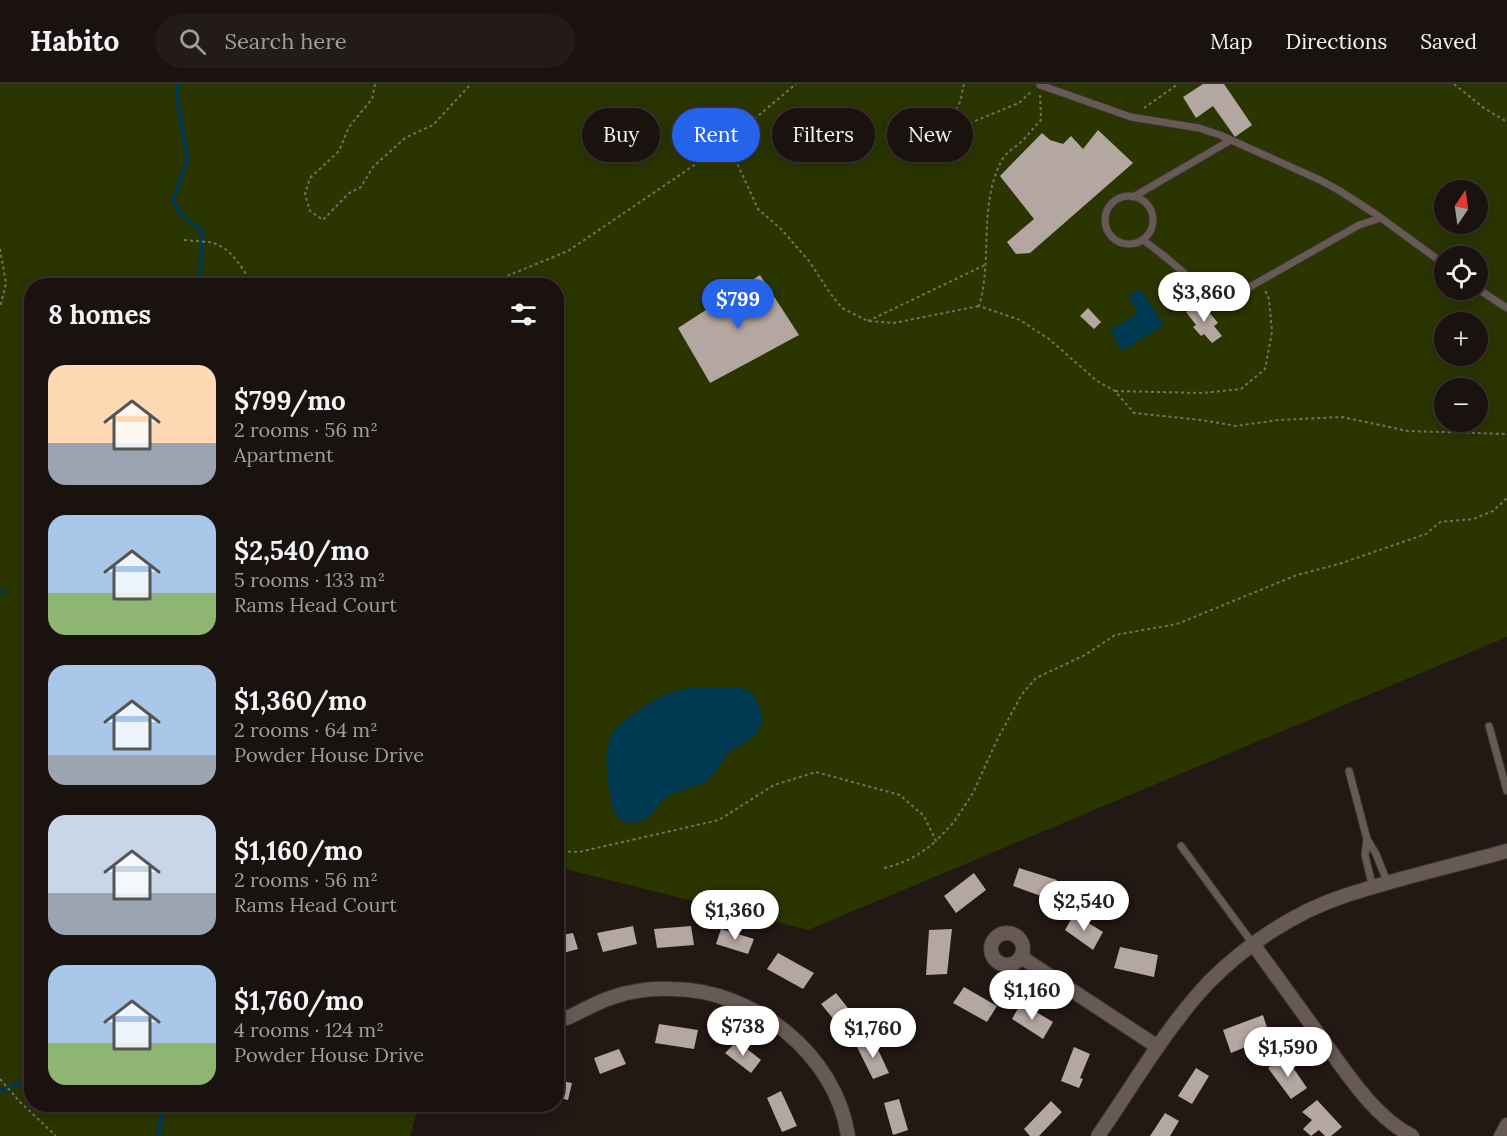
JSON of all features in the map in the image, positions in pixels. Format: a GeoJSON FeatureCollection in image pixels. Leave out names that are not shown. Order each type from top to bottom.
{"type":"FeatureCollection","features":[{"type":"Feature","properties":{"kind":"street"},"geometry":{"type":"LineString","coordinates":[[1098,1136],[1158,1047],[1195,998],[1212,979],[1253,944],[1282,924],[1343,896],[1507,851]]}},
{"type":"Feature","properties":{"kind":"street"},"geometry":{"type":"LineString","coordinates":[[1253,944],[1347,1073],[1383,1116],[1401,1131],[1412,1136]]}},
{"type":"Feature","properties":{"kind":"street"},"geometry":{"type":"LineString","coordinates":[[1021,957],[1158,1047]]}},
{"type":"Feature","properties":{"kind":"street"},"geometry":{"type":"LineString","coordinates":[[567,1018],[611,997],[669,988],[694,989],[742,1004],[787,1031],[819,1066],[837,1098],[848,1136]]}},
{"type":"Feature","properties":{"kind":"street"},"geometry":{"type":"LineString","coordinates":[[1501,1136],[1507,1125]]}},
{"type":"Feature","properties":{"kind":"lane"},"geometry":{"type":"LineString","coordinates":[[1040,85],[1131,117],[1199,128],[1231,140],[1320,180],[1381,218],[1434,257]]}},
{"type":"Feature","properties":{"kind":"lane"},"geometry":{"type":"LineString","coordinates":[[1133,197],[1231,140]]}},
{"type":"Feature","properties":{"kind":"lane"},"geometry":{"type":"LineString","coordinates":[[1124,196],[1133,197],[1142,200],[1149,207],[1153,215],[1153,225],[1143,240],[1134,244],[1125,244],[1109,234],[1105,225],[1105,216],[1108,207],[1115,200],[1124,196]]}},
{"type":"Feature","properties":{"kind":"lane"},"geometry":{"type":"LineString","coordinates":[[1143,240],[1192,278],[1216,306],[1359,225],[1381,218]]}},
{"type":"Feature","properties":{"kind":"lane"},"geometry":{"type":"LineString","coordinates":[[1173,292],[1192,278]]}},
{"type":"Feature","properties":{"kind":"lane"},"geometry":{"type":"LineString","coordinates":[[1488,296],[1507,308]]}},
{"type":"Feature","properties":{"kind":"lane"},"geometry":{"type":"LineString","coordinates":[[1489,726],[1507,791]]}},
{"type":"Feature","properties":{"kind":"lane"},"geometry":{"type":"LineString","coordinates":[[1349,771],[1367,839],[1376,854],[1388,884]]}},
{"type":"Feature","properties":{"kind":"lane"},"geometry":{"type":"LineString","coordinates":[[1367,839],[1365,855],[1373,888]]}},
{"type":"Feature","properties":{"kind":"lane"},"geometry":{"type":"LineString","coordinates":[[1181,846],[1253,944]]}},
{"type":"Feature","properties":{"kind":"path"},"geometry":{"type":"LineString","coordinates":[[375,84],[372,99],[349,127],[339,151],[310,178],[305,194],[310,211],[323,220],[349,193],[361,187],[373,167],[405,138],[433,125],[471,84]]}},
{"type":"Feature","properties":{"kind":"path"},"geometry":{"type":"LineString","coordinates":[[760,114],[796,84]]}},
{"type":"Feature","properties":{"kind":"path"},"geometry":{"type":"LineString","coordinates":[[964,84],[959,105],[950,113],[944,125],[945,134],[951,136],[977,120],[1019,103],[1040,85]]}},
{"type":"Feature","properties":{"kind":"path"},"geometry":{"type":"LineString","coordinates":[[1131,117],[1178,84]]}},
{"type":"Feature","properties":{"kind":"path"},"geometry":{"type":"LineString","coordinates":[[1454,84],[1484,108],[1507,122]]}},
{"type":"Feature","properties":{"kind":"path"},"geometry":{"type":"LineString","coordinates":[[979,306],[985,286],[993,185],[1002,158],[1041,120],[1040,85]]}},
{"type":"Feature","properties":{"kind":"path"},"geometry":{"type":"LineString","coordinates":[[502,278],[568,251],[699,162]]}},
{"type":"Feature","properties":{"kind":"path"},"geometry":{"type":"LineString","coordinates":[[736,162],[758,209],[809,261],[842,308],[868,321],[894,323],[979,306],[1020,320],[1049,339],[1097,381],[1115,391],[1134,413],[1236,426],[1278,420],[1342,417],[1408,431],[1507,434]]}},
{"type":"Feature","properties":{"kind":"path"},"geometry":{"type":"LineString","coordinates":[[184,240],[222,246],[248,278]]}},
{"type":"Feature","properties":{"kind":"path"},"geometry":{"type":"LineString","coordinates":[[0,249],[6,283],[0,308]]}},
{"type":"Feature","properties":{"kind":"path"},"geometry":{"type":"LineString","coordinates":[[868,321],[985,265]]}},
{"type":"Feature","properties":{"kind":"path"},"geometry":{"type":"LineString","coordinates":[[1115,391],[1203,393],[1241,389],[1265,369],[1272,332],[1269,299],[1260,281]]}},
{"type":"Feature","properties":{"kind":"path"},"geometry":{"type":"LineString","coordinates":[[884,868],[905,862],[923,852],[954,822],[973,793],[997,740],[1022,694],[1036,678],[1085,655],[1115,635],[1177,624],[1298,574],[1339,564],[1426,534],[1440,522],[1473,519],[1493,511],[1507,498]]}},
{"type":"Feature","properties":{"kind":"path"},"geometry":{"type":"LineString","coordinates":[[564,851],[579,852],[719,820],[774,785],[816,772],[900,795],[924,816],[936,841]]}},
{"type":"Feature","properties":{"kind":"path"},"geometry":{"type":"LineString","coordinates":[[0,1080],[24,1106]]}},
{"type":"Feature","properties":{"kind":"path"},"geometry":{"type":"LineString","coordinates":[[31,1112],[56,1136]]}},
{"type":"Feature","properties":{"kind":"green space"},"geometry":{"type":"Polygon","coordinates":[[[0,84],[1507,84],[1507,637],[808,930],[564,869],[564,278],[24,278],[24,1112],[417,1112],[410,1136],[0,1136],[0,84]]]}},
{"type":"Feature","properties":{"kind":"water"},"geometry":{"type":"Polygon","coordinates":[[[1141,289],[1164,325],[1122,351],[1110,330],[1138,313],[1128,297],[1141,289]]]}},
{"type":"Feature","properties":{"kind":"water"},"geometry":{"type":"Polygon","coordinates":[[[693,687],[741,688],[753,693],[762,714],[760,728],[754,736],[729,753],[707,781],[664,799],[651,815],[640,822],[624,821],[618,816],[611,801],[606,762],[608,745],[614,731],[632,715],[665,695],[693,687]]]}},
{"type":"Feature","properties":{"kind":"building"},"geometry":{"type":"Polygon","coordinates":[[[1203,84],[1224,84],[1252,125],[1235,137],[1213,106],[1196,118],[1183,97],[1203,84]]]}},
{"type":"Feature","properties":{"kind":"building"},"geometry":{"type":"Polygon","coordinates":[[[1098,130],[1133,163],[1030,253],[1016,254],[1007,242],[1034,219],[1000,176],[1042,133],[1050,140],[1063,144],[1071,136],[1083,149],[1098,130]]]}},
{"type":"Feature","properties":{"kind":"building"},"geometry":{"type":"Polygon","coordinates":[[[760,275],[799,335],[710,383],[678,328],[760,275]]]}},
{"type":"Feature","properties":{"kind":"building"},"geometry":{"type":"Polygon","coordinates":[[[1197,303],[1218,323],[1214,326],[1222,336],[1212,343],[1193,327],[1196,325],[1186,312],[1197,303]]]}},
{"type":"Feature","properties":{"kind":"building"},"geometry":{"type":"Polygon","coordinates":[[[1088,308],[1101,322],[1094,329],[1080,316],[1088,308]]]}},
{"type":"Feature","properties":{"kind":"building"},"geometry":{"type":"Polygon","coordinates":[[[1019,868],[1057,880],[1049,899],[1013,886],[1019,868]]]}},
{"type":"Feature","properties":{"kind":"building"},"geometry":{"type":"Polygon","coordinates":[[[974,873],[986,890],[956,913],[944,896],[974,873]]]}},
{"type":"Feature","properties":{"kind":"building"},"geometry":{"type":"Polygon","coordinates":[[[1074,914],[1103,932],[1093,950],[1065,930],[1074,914]]]}},
{"type":"Feature","properties":{"kind":"building"},"geometry":{"type":"Polygon","coordinates":[[[633,926],[637,944],[603,952],[597,933],[633,926]]]}},
{"type":"Feature","properties":{"kind":"building"},"geometry":{"type":"Polygon","coordinates":[[[691,926],[694,945],[657,948],[654,929],[691,926]]]}},
{"type":"Feature","properties":{"kind":"building"},"geometry":{"type":"Polygon","coordinates":[[[721,929],[754,939],[748,954],[716,944],[721,929]]]}},
{"type":"Feature","properties":{"kind":"building"},"geometry":{"type":"Polygon","coordinates":[[[952,929],[947,974],[926,975],[929,930],[952,929]]]}},
{"type":"Feature","properties":{"kind":"building"},"geometry":{"type":"Polygon","coordinates":[[[573,933],[578,949],[564,953],[564,935],[573,933]]]}},
{"type":"Feature","properties":{"kind":"building"},"geometry":{"type":"Polygon","coordinates":[[[1120,947],[1158,955],[1154,977],[1114,968],[1120,947]]]}},
{"type":"Feature","properties":{"kind":"building"},"geometry":{"type":"Polygon","coordinates":[[[778,953],[814,973],[803,989],[767,969],[778,953]]]}},
{"type":"Feature","properties":{"kind":"building"},"geometry":{"type":"Polygon","coordinates":[[[964,987],[997,1006],[987,1022],[953,1003],[964,987]]]}},
{"type":"Feature","properties":{"kind":"building"},"geometry":{"type":"Polygon","coordinates":[[[836,993],[859,1022],[845,1033],[821,1004],[836,993]]]}},
{"type":"Feature","properties":{"kind":"building"},"geometry":{"type":"Polygon","coordinates":[[[1021,1003],[1053,1022],[1043,1039],[1012,1019],[1021,1003]]]}},
{"type":"Feature","properties":{"kind":"building"},"geometry":{"type":"Polygon","coordinates":[[[1263,1015],[1270,1037],[1231,1053],[1223,1030],[1263,1015]]]}},
{"type":"Feature","properties":{"kind":"building"},"geometry":{"type":"Polygon","coordinates":[[[659,1024],[698,1030],[694,1049],[655,1043],[659,1024]]]}},
{"type":"Feature","properties":{"kind":"building"},"geometry":{"type":"Polygon","coordinates":[[[873,1039],[889,1073],[873,1079],[857,1047],[873,1039]]]}},
{"type":"Feature","properties":{"kind":"building"},"geometry":{"type":"Polygon","coordinates":[[[737,1041],[761,1060],[751,1073],[725,1053],[737,1041]]]}},
{"type":"Feature","properties":{"kind":"building"},"geometry":{"type":"Polygon","coordinates":[[[1074,1047],[1090,1054],[1080,1078],[1083,1079],[1079,1088],[1061,1081],[1074,1047]]]}},
{"type":"Feature","properties":{"kind":"building"},"geometry":{"type":"Polygon","coordinates":[[[619,1049],[626,1064],[600,1074],[594,1058],[619,1049]]]}},
{"type":"Feature","properties":{"kind":"building"},"geometry":{"type":"Polygon","coordinates":[[[1285,1056],[1307,1088],[1291,1099],[1268,1068],[1285,1056]]]}},
{"type":"Feature","properties":{"kind":"building"},"geometry":{"type":"Polygon","coordinates":[[[1196,1068],[1209,1076],[1192,1104],[1178,1096],[1196,1068]]]}},
{"type":"Feature","properties":{"kind":"building"},"geometry":{"type":"Polygon","coordinates":[[[564,1082],[572,1083],[568,1100],[564,1099],[564,1082]]]}},
{"type":"Feature","properties":{"kind":"building"},"geometry":{"type":"Polygon","coordinates":[[[781,1091],[797,1126],[782,1132],[767,1098],[781,1091]]]}},
{"type":"Feature","properties":{"kind":"building"},"geometry":{"type":"Polygon","coordinates":[[[899,1099],[908,1130],[893,1135],[884,1103],[899,1099]]]}},
{"type":"Feature","properties":{"kind":"building"},"geometry":{"type":"Polygon","coordinates":[[[1317,1100],[1342,1127],[1331,1136],[1325,1136],[1319,1130],[1311,1136],[1303,1129],[1312,1120],[1302,1112],[1317,1100]]]}},
{"type":"Feature","properties":{"kind":"building"},"geometry":{"type":"Polygon","coordinates":[[[1051,1101],[1062,1112],[1039,1136],[1030,1136],[1024,1129],[1051,1101]]]}},
{"type":"Feature","properties":{"kind":"building"},"geometry":{"type":"Polygon","coordinates":[[[1165,1113],[1179,1121],[1170,1136],[1150,1136],[1165,1113]]]}},
{"type":"Feature","properties":{"kind":"waterway"},"geometry":{"type":"LineString","coordinates":[[178,84],[178,104],[188,159],[173,199],[181,215],[203,232],[200,278]]}},
{"type":"Feature","properties":{"kind":"waterway"},"geometry":{"type":"LineString","coordinates":[[0,1091],[24,1082]]}},
{"type":"Feature","properties":{"kind":"waterway"},"geometry":{"type":"LineString","coordinates":[[158,1136],[162,1112]]}}]}
